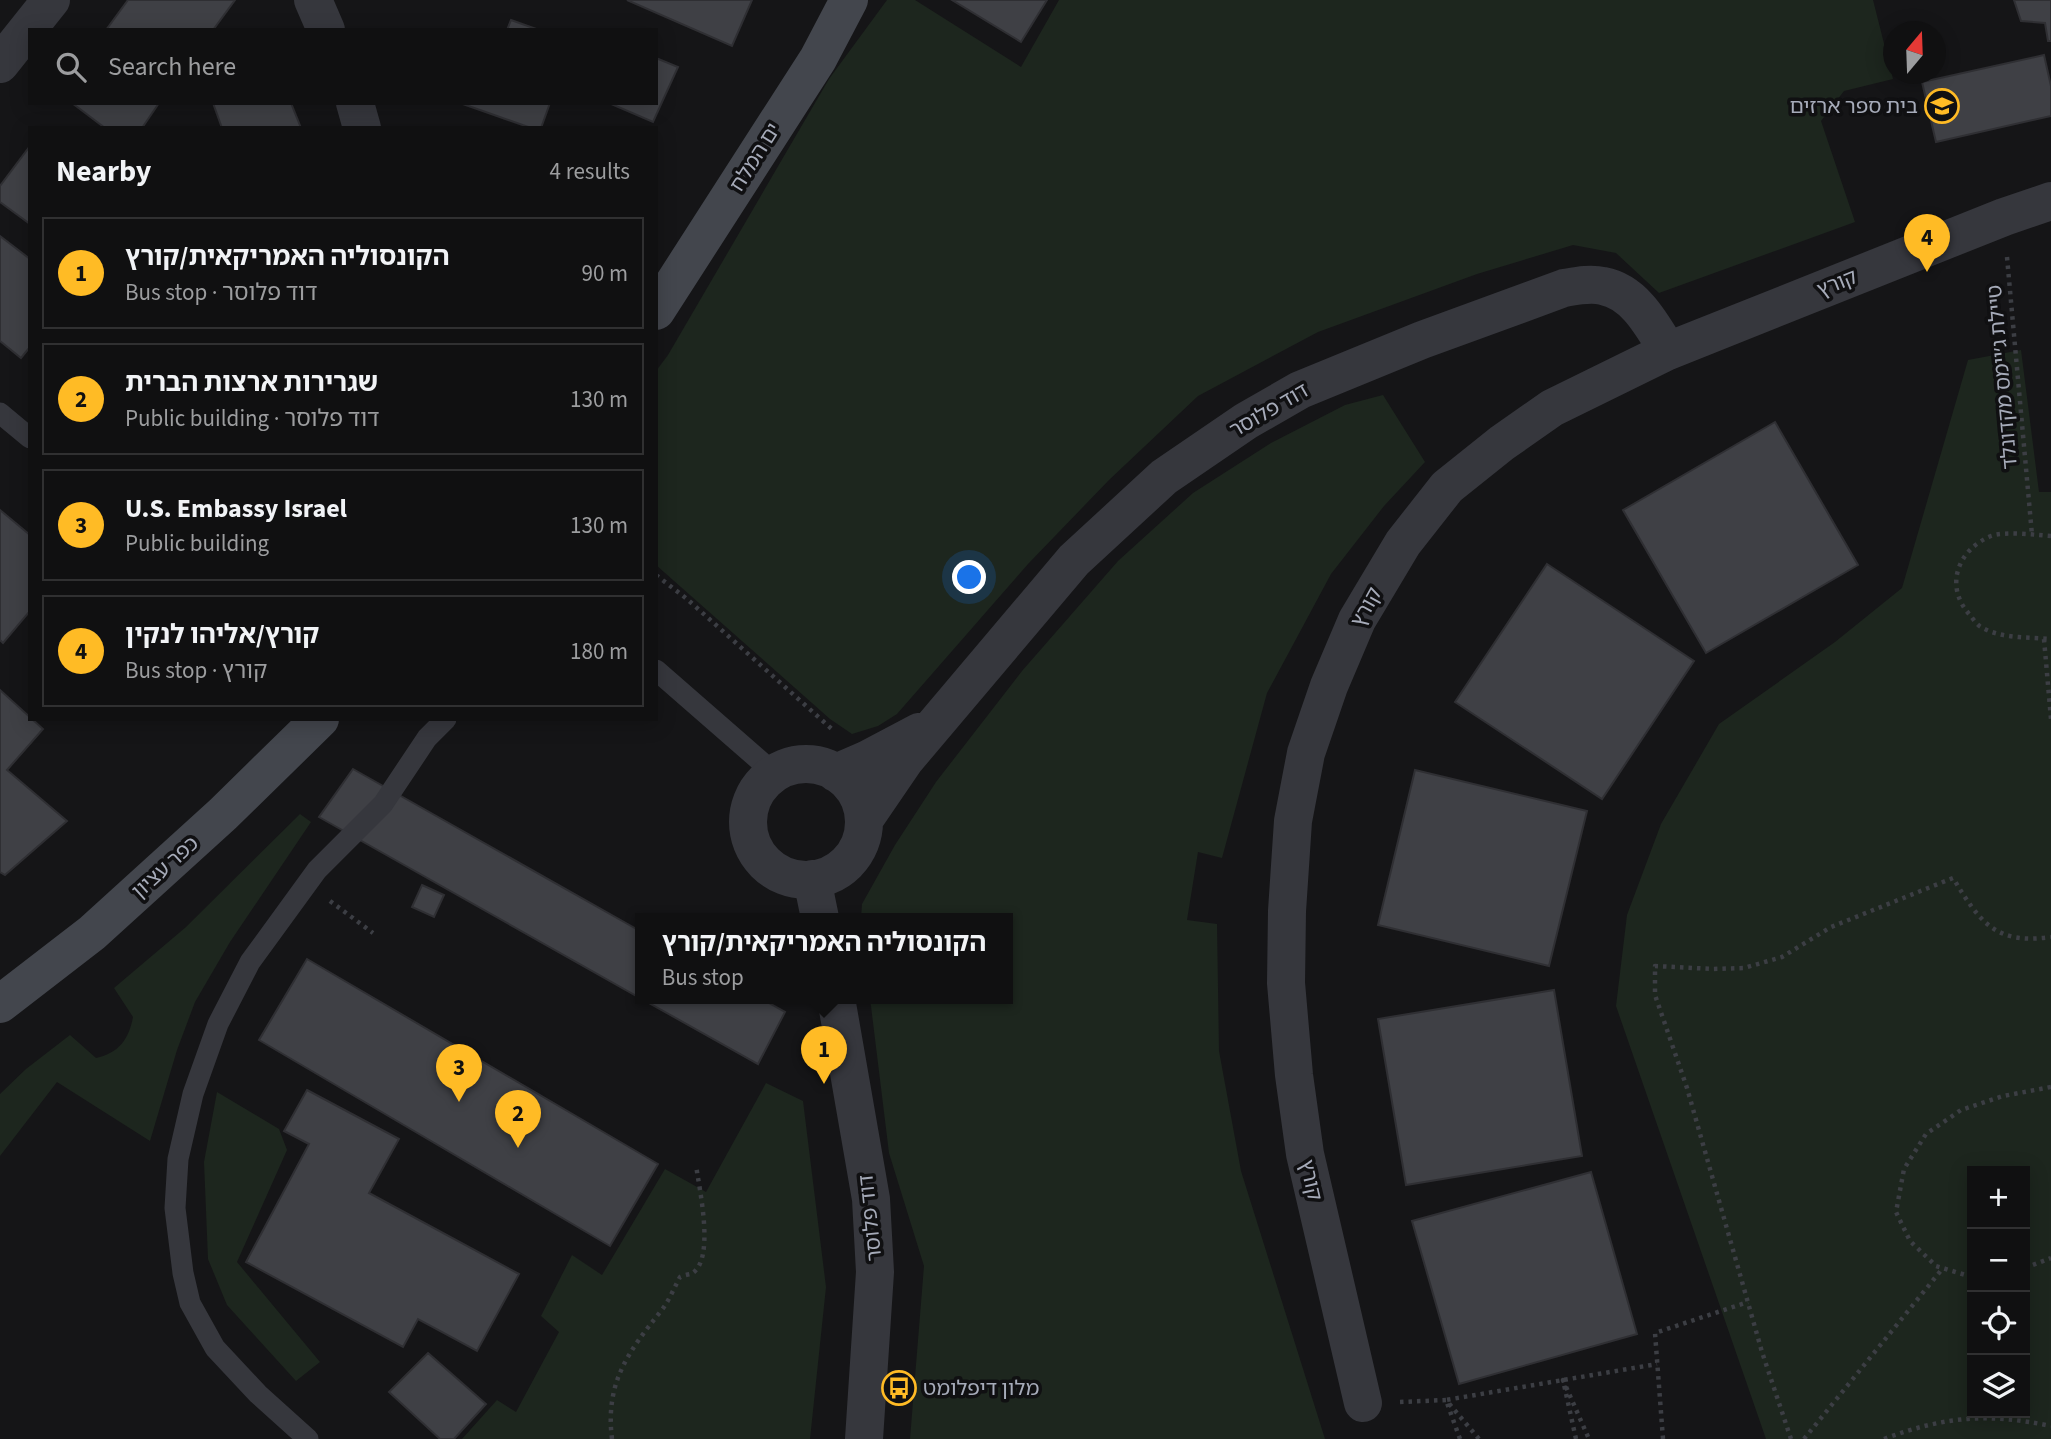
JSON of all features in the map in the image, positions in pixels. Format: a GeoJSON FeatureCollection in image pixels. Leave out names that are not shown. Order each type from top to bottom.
{"type":"FeatureCollection","features":[{"type":"Feature","properties":{"kind":"street"},"geometry":{"type":"LineString","coordinates":[[29,28],[51,0]]}},
{"type":"Feature","properties":{"kind":"street"},"geometry":{"type":"LineString","coordinates":[[313,0],[325,28]]}},
{"type":"Feature","properties":{"kind":"street","name":"ים המלח"},"geometry":{"type":"LineString","coordinates":[[658,308],[818,59],[849,0]]}},
{"type":"Feature","properties":{"kind":"street"},"geometry":{"type":"LineString","coordinates":[[0,64],[28,29]]}},
{"type":"Feature","properties":{"kind":"street"},"geometry":{"type":"LineString","coordinates":[[356,105],[361,126]]}},
{"type":"Feature","properties":{"kind":"street","name":"קורץ"},"geometry":{"type":"LineString","coordinates":[[1363,1403],[1305,1154],[1286,983],[1287,911],[1293,821],[1306,753],[1329,686],[1357,620],[1403,543],[1447,487],[1552,408],[1668,351],[2004,217],[2051,201]]}},
{"type":"Feature","properties":{"kind":"street","name":"דוד פלוסר"},"geometry":{"type":"LineString","coordinates":[[864,820],[905,760],[1074,561],[1164,477],[1246,421],[1300,390],[1422,340],[1564,288],[1603,286],[1627,296],[1644,314],[1668,351]]}},
{"type":"Feature","properties":{"kind":"street","name":"דוד פלוסר"},"geometry":{"type":"LineString","coordinates":[[836,773],[899,743],[941,719]]}},
{"type":"Feature","properties":{"kind":"street","name":"כפר עציון"},"geometry":{"type":"LineString","coordinates":[[0,1004],[92,933],[223,814],[318,721]]}},
{"type":"Feature","properties":{"kind":"street"},"geometry":{"type":"LineString","coordinates":[[789,766],[821,766],[836,773],[850,785],[860,802],[864,820],[859,845],[844,866],[829,875],[797,880],[769,867],[758,855],[748,827],[749,811],[762,783],[789,766]]}},
{"type":"Feature","properties":{"kind":"street"},"geometry":{"type":"LineString","coordinates":[[812,879],[819,913]]}},
{"type":"Feature","properties":{"kind":"street","name":"דוד פלוסר"},"geometry":{"type":"LineString","coordinates":[[837,1004],[871,1199],[875,1260],[870,1381],[864,1439]]}},
{"type":"Feature","properties":{"kind":"lane"},"geometry":{"type":"LineString","coordinates":[[0,413],[28,436]]}},
{"type":"Feature","properties":{"kind":"lane"},"geometry":{"type":"LineString","coordinates":[[658,672],[774,773]]}},
{"type":"Feature","properties":{"kind":"lane"},"geometry":{"type":"LineString","coordinates":[[308,1439],[258,1394],[215,1348],[190,1303],[183,1273],[175,1208],[178,1159],[193,1094],[218,1024],[250,962],[317,870],[383,804],[427,738],[444,721]]}},
{"type":"Feature","properties":{"kind":"path","name":"טיילת ג׳יימס מקדונלד"},"geometry":{"type":"LineString","coordinates":[[2004,217],[2032,535]]}},
{"type":"Feature","properties":{"kind":"path"},"geometry":{"type":"LineString","coordinates":[[2051,536],[1994,535],[1974,546],[1959,566],[1955,585],[1963,607],[1981,627],[2009,636],[2051,639]]}},
{"type":"Feature","properties":{"kind":"path"},"geometry":{"type":"LineString","coordinates":[[658,577],[687,599],[837,735]]}},
{"type":"Feature","properties":{"kind":"path"},"geometry":{"type":"LineString","coordinates":[[2043,639],[2051,719]]}},
{"type":"Feature","properties":{"kind":"path"},"geometry":{"type":"LineString","coordinates":[[1791,1439],[1748,1302],[1687,1088],[1655,995],[1655,966],[1744,968],[1782,957],[1831,928],[1953,878],[1974,913],[2000,934],[2032,939],[2051,937]]}},
{"type":"Feature","properties":{"kind":"path"},"geometry":{"type":"LineString","coordinates":[[307,883],[373,933]]}},
{"type":"Feature","properties":{"kind":"path"},"geometry":{"type":"LineString","coordinates":[[1967,1276],[1936,1265],[1910,1241],[1896,1212],[1904,1169],[1926,1134],[1961,1110],[2003,1096],[2051,1087]]}},
{"type":"Feature","properties":{"kind":"path"},"geometry":{"type":"LineString","coordinates":[[612,1439],[609,1416],[612,1398],[626,1359],[663,1309],[680,1277],[694,1272],[701,1261],[705,1243],[696,1165]]}},
{"type":"Feature","properties":{"kind":"path"},"geometry":{"type":"LineString","coordinates":[[2030,1266],[2051,1258]]}},
{"type":"Feature","properties":{"kind":"path"},"geometry":{"type":"LineString","coordinates":[[1804,1439],[1943,1268]]}},
{"type":"Feature","properties":{"kind":"path"},"geometry":{"type":"LineString","coordinates":[[1663,1439],[1655,1333],[1748,1302]]}},
{"type":"Feature","properties":{"kind":"path"},"geometry":{"type":"LineString","coordinates":[[1363,1403],[1446,1400],[1657,1363]]}},
{"type":"Feature","properties":{"kind":"path"},"geometry":{"type":"LineString","coordinates":[[1563,1380],[1576,1439]]}},
{"type":"Feature","properties":{"kind":"path"},"geometry":{"type":"LineString","coordinates":[[1563,1380],[1589,1439]]}},
{"type":"Feature","properties":{"kind":"path"},"geometry":{"type":"LineString","coordinates":[[1446,1400],[1460,1439]]}},
{"type":"Feature","properties":{"kind":"path"},"geometry":{"type":"LineString","coordinates":[[1446,1400],[1479,1439]]}},
{"type":"Feature","properties":{"kind":"path"},"geometry":{"type":"LineString","coordinates":[[1884,1439],[1917,1427],[1969,1417],[2051,1426]]}},
{"type":"Feature","properties":{"kind":"shaded area"},"geometry":{"type":"Polygon","coordinates":[[[887,0],[915,0],[1021,67],[1059,0],[1873,0],[1883,40],[1883,81],[1844,91],[1821,121],[1855,222],[1659,293],[1616,253],[1573,245],[1477,274],[1318,332],[1198,396],[1109,480],[1028,564],[897,714],[878,726],[852,734],[830,719],[658,567],[658,368],[829,79],[887,0]]]}},
{"type":"Feature","properties":{"kind":"shaded area"},"geometry":{"type":"Polygon","coordinates":[[[2021,350],[2039,492],[2051,492],[2051,1439],[1766,1439],[1616,1006],[1627,915],[1661,824],[1719,724],[1835,642],[1902,588],[1968,360],[2021,350]]]}},
{"type":"Feature","properties":{"kind":"shaded area"},"geometry":{"type":"Polygon","coordinates":[[[1383,395],[1425,462],[1384,506],[1331,574],[1267,693],[1222,858],[1198,852],[1187,920],[1217,924],[1219,1051],[1241,1171],[1325,1439],[910,1439],[924,1266],[889,1153],[871,1004],[1013,1004],[1013,913],[861,913],[862,904],[895,845],[936,782],[1022,671],[1118,561],[1193,493],[1271,443],[1345,405],[1383,395]]]}},
{"type":"Feature","properties":{"kind":"shaded area"},"geometry":{"type":"Polygon","coordinates":[[[300,814],[311,822],[230,942],[195,1002],[177,1050],[150,1141],[57,1082],[0,1156],[0,1094],[26,1069],[70,1035],[96,1058],[117,1049],[129,1032],[133,1017],[114,988],[186,927],[300,814]]]}},
{"type":"Feature","properties":{"kind":"shaded area"},"geometry":{"type":"Polygon","coordinates":[[[766,1083],[803,1101],[826,1287],[810,1439],[462,1439],[497,1400],[516,1412],[559,1332],[541,1316],[572,1255],[602,1275],[665,1169],[706,1192],[766,1083]]]}},
{"type":"Feature","properties":{"kind":"shaded area"},"geometry":{"type":"Polygon","coordinates":[[[217,1092],[279,1129],[287,1150],[237,1262],[320,1362],[296,1381],[227,1305],[208,1259],[204,1162],[217,1092]]]}},
{"type":"Feature","properties":{"kind":"building"},"geometry":{"type":"Polygon","coordinates":[[[128,0],[235,0],[214,28],[107,28],[128,0]]]}},
{"type":"Feature","properties":{"kind":"building"},"geometry":{"type":"Polygon","coordinates":[[[627,0],[752,0],[732,46],[627,0]]]}},
{"type":"Feature","properties":{"kind":"building"},"geometry":{"type":"Polygon","coordinates":[[[952,0],[1047,0],[1021,42],[952,0]]]}},
{"type":"Feature","properties":{"kind":"building"},"geometry":{"type":"Polygon","coordinates":[[[2014,0],[2051,0],[2051,41],[2048,41],[2045,23],[2021,21],[2014,0]]]}},
{"type":"Feature","properties":{"kind":"building"},"geometry":{"type":"Polygon","coordinates":[[[511,20],[533,28],[508,28],[511,20]]]}},
{"type":"Feature","properties":{"kind":"building"},"geometry":{"type":"Polygon","coordinates":[[[2044,55],[2051,86],[2051,116],[1936,142],[1922,84],[1946,84],[1946,77],[2044,55]]]}},
{"type":"Feature","properties":{"kind":"building"},"geometry":{"type":"Polygon","coordinates":[[[658,59],[678,67],[653,122],[614,105],[658,105],[658,59]]]}},
{"type":"Feature","properties":{"kind":"building"},"geometry":{"type":"Polygon","coordinates":[[[75,105],[158,105],[143,126],[102,126],[75,105]]]}},
{"type":"Feature","properties":{"kind":"building"},"geometry":{"type":"Polygon","coordinates":[[[214,105],[292,105],[300,126],[221,126],[214,105]]]}},
{"type":"Feature","properties":{"kind":"building"},"geometry":{"type":"Polygon","coordinates":[[[466,105],[549,105],[542,126],[525,126],[466,105]]]}},
{"type":"Feature","properties":{"kind":"building"},"geometry":{"type":"Polygon","coordinates":[[[28,149],[28,223],[0,202],[0,186],[28,149]]]}},
{"type":"Feature","properties":{"kind":"building"},"geometry":{"type":"Polygon","coordinates":[[[0,236],[28,257],[28,349],[21,358],[0,341],[0,236]]]}},
{"type":"Feature","properties":{"kind":"building"},"geometry":{"type":"Polygon","coordinates":[[[1775,422],[1858,565],[1706,653],[1623,510],[1775,422]]]}},
{"type":"Feature","properties":{"kind":"building"},"geometry":{"type":"Polygon","coordinates":[[[0,510],[28,533],[28,613],[3,643],[0,640],[0,510]]]}},
{"type":"Feature","properties":{"kind":"building"},"geometry":{"type":"Polygon","coordinates":[[[1547,564],[1694,661],[1602,799],[1455,702],[1547,564]]]}},
{"type":"Feature","properties":{"kind":"building"},"geometry":{"type":"Polygon","coordinates":[[[0,690],[28,715],[28,721],[34,721],[43,729],[7,770],[67,821],[5,875],[0,872],[0,690]]]}},
{"type":"Feature","properties":{"kind":"building"},"geometry":{"type":"Polygon","coordinates":[[[353,769],[635,928],[635,995],[319,817],[353,769]]]}},
{"type":"Feature","properties":{"kind":"building"},"geometry":{"type":"Polygon","coordinates":[[[1415,770],[1587,811],[1549,966],[1378,925],[1415,770]]]}},
{"type":"Feature","properties":{"kind":"building"},"geometry":{"type":"Polygon","coordinates":[[[422,885],[444,895],[434,917],[412,907],[422,885]]]}},
{"type":"Feature","properties":{"kind":"building"},"geometry":{"type":"Polygon","coordinates":[[[307,959],[658,1164],[610,1246],[259,1040],[307,959]]]}},
{"type":"Feature","properties":{"kind":"building"},"geometry":{"type":"Polygon","coordinates":[[[1554,990],[1582,1156],[1406,1185],[1378,1019],[1554,990]]]}},
{"type":"Feature","properties":{"kind":"building"},"geometry":{"type":"Polygon","coordinates":[[[651,1004],[771,1004],[785,1012],[758,1064],[651,1004]]]}},
{"type":"Feature","properties":{"kind":"building"},"geometry":{"type":"Polygon","coordinates":[[[307,1090],[399,1139],[369,1193],[519,1274],[477,1351],[418,1319],[403,1347],[246,1262],[309,1144],[284,1131],[307,1090]]]}},
{"type":"Feature","properties":{"kind":"building"},"geometry":{"type":"Polygon","coordinates":[[[1591,1172],[1637,1334],[1459,1384],[1412,1221],[1591,1172]]]}},
{"type":"Feature","properties":{"kind":"building"},"geometry":{"type":"Polygon","coordinates":[[[428,1353],[486,1404],[454,1439],[440,1439],[389,1392],[428,1353]]]}},
{"type":"Feature","properties":{"kind":"place","name":"בית ספר ארזים"},"geometry":{"type":"Point","coordinates":[1942,106]}},
{"type":"Feature","properties":{"kind":"place","name":"קורץ/אליהו לנקין"},"geometry":{"type":"Point","coordinates":[1927,272]}},
{"type":"Feature","properties":{"kind":"place","name":"הקונסוליה האמריקאית/קורץ"},"geometry":{"type":"Point","coordinates":[824,1084]}},
{"type":"Feature","properties":{"kind":"place","name":"U.S. Embassy Israel"},"geometry":{"type":"Point","coordinates":[459,1102]}},
{"type":"Feature","properties":{"kind":"place","name":"שגרירות ארצות הברית"},"geometry":{"type":"Point","coordinates":[518,1148]}},
{"type":"Feature","properties":{"kind":"place","name":"מלון דיפלומט"},"geometry":{"type":"Point","coordinates":[899,1388]}}]}
